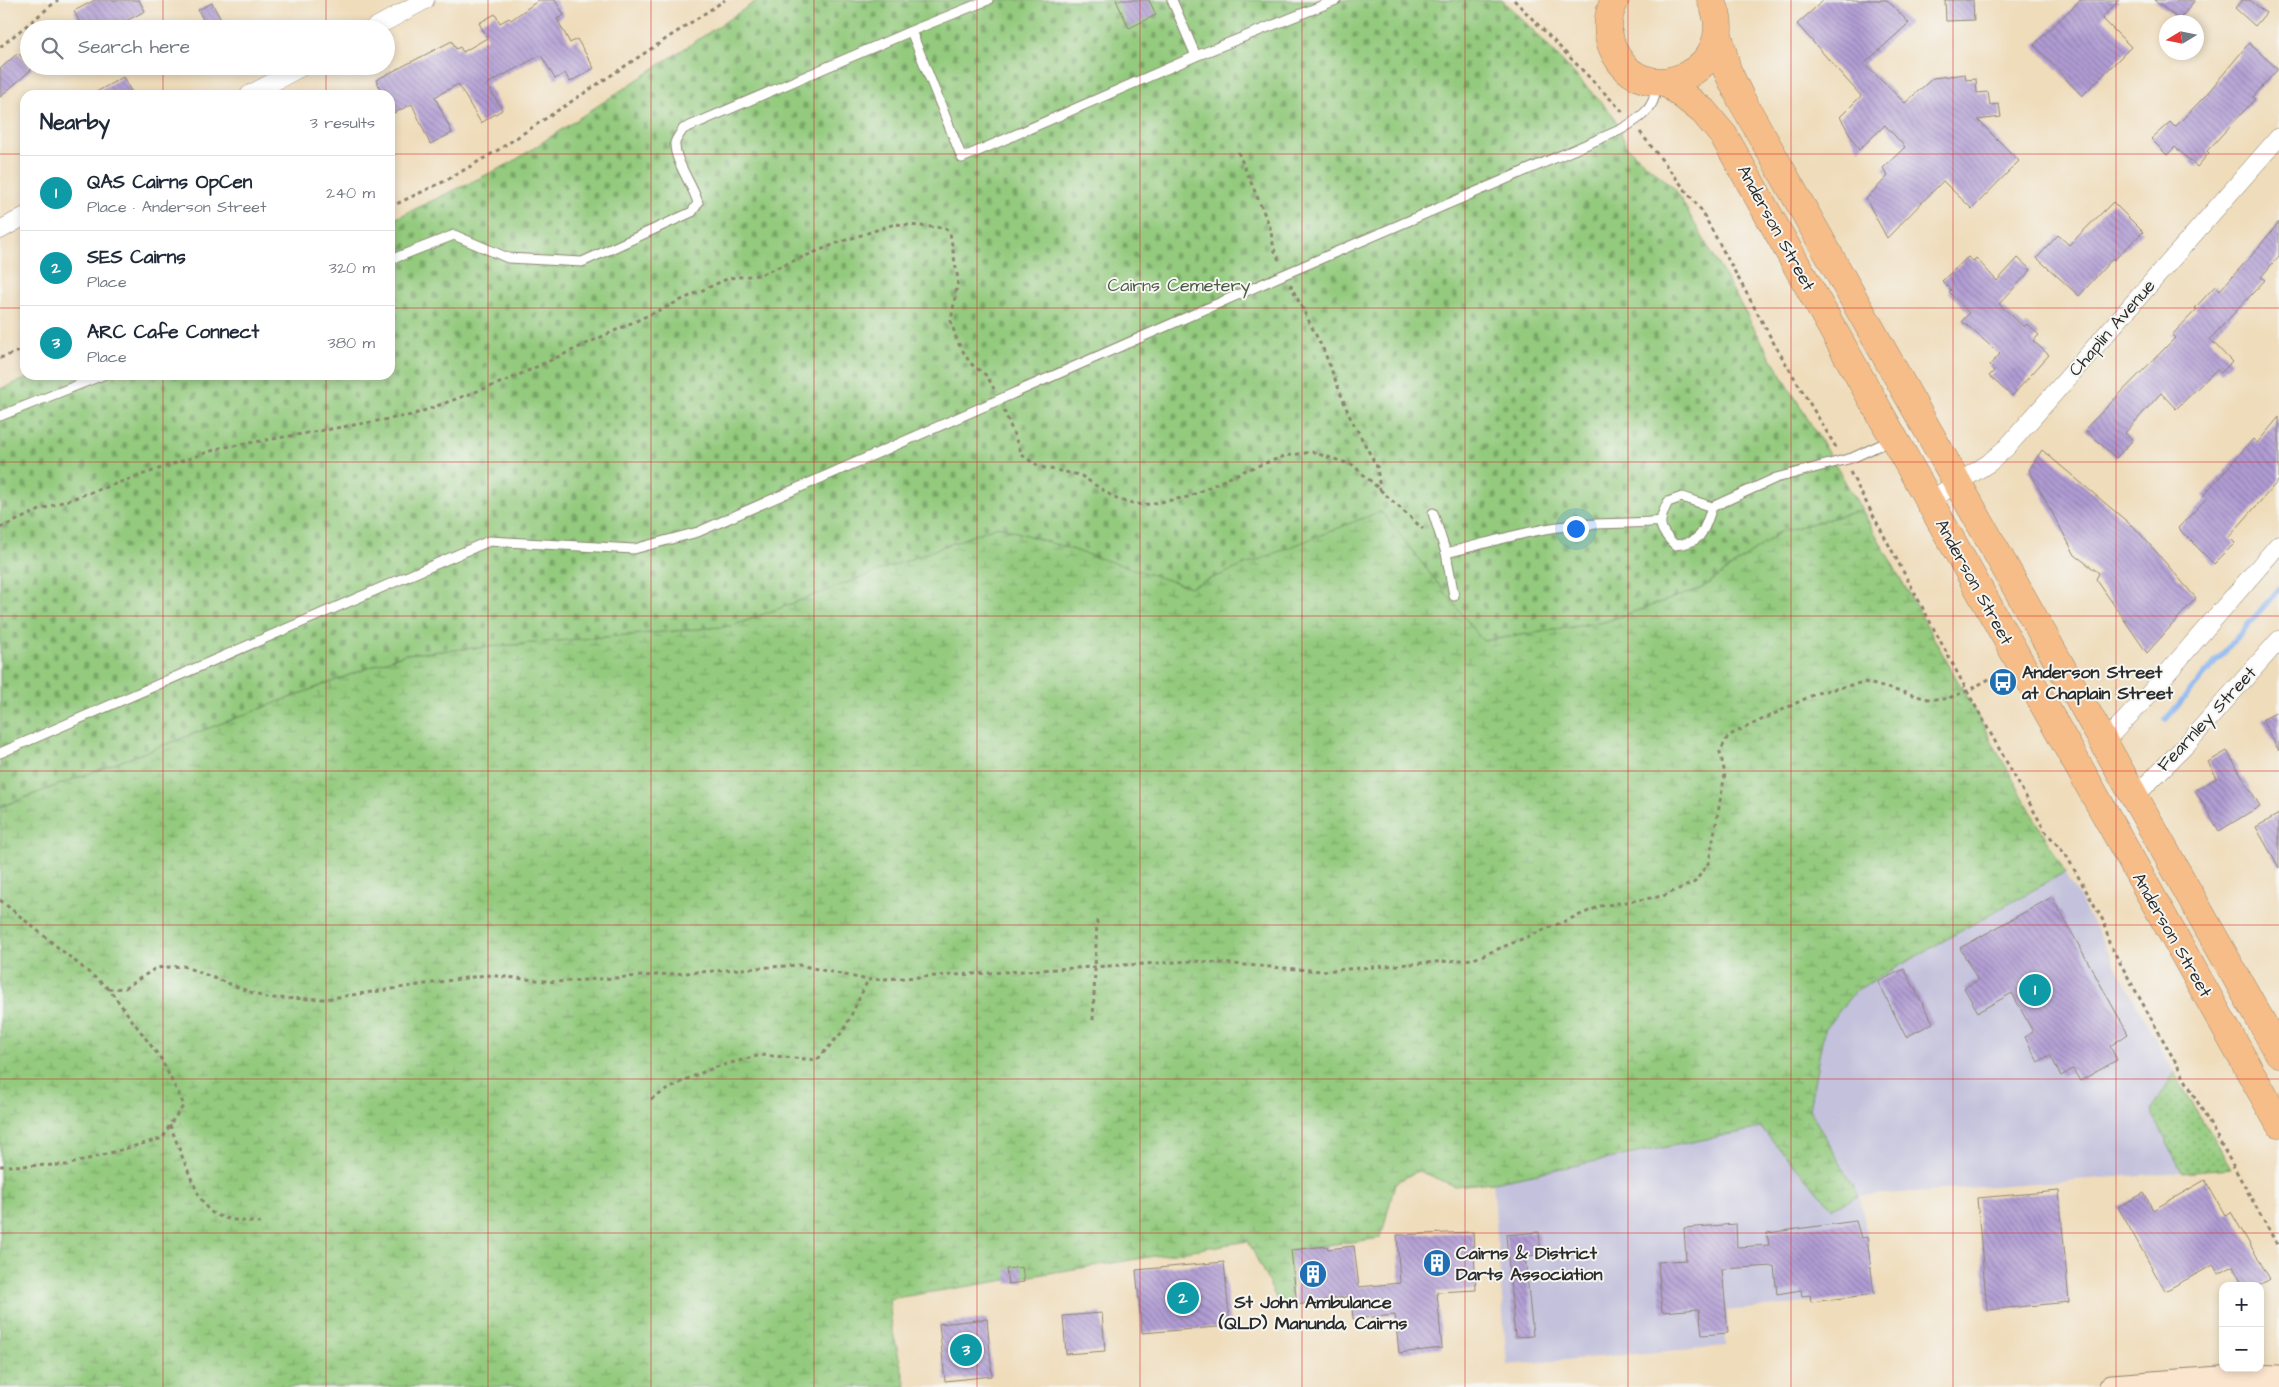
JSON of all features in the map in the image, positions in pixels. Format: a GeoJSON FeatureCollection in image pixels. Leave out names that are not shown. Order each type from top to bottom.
{"type":"FeatureCollection","features":[{"type":"Feature","properties":{"kind":"main road","name":"Anderson Street"},"geometry":{"type":"LineString","coordinates":[[1590,0],[1603,20],[1614,53],[1627,68],[1644,78],[1659,81],[1703,111],[1724,136],[2279,1123]]}},
{"type":"Feature","properties":{"kind":"main road"},"geometry":{"type":"LineString","coordinates":[[1608,34],[1609,14],[1615,0]]}},
{"type":"Feature","properties":{"kind":"main road","name":"Anderson Street"},"geometry":{"type":"LineString","coordinates":[[1719,14],[1733,84],[2279,1052]]}},
{"type":"Feature","properties":{"kind":"main road"},"geometry":{"type":"LineString","coordinates":[[1659,81],[1682,78],[1697,70],[1709,58],[1719,14]]}},
{"type":"Feature","properties":{"kind":"street"},"geometry":{"type":"LineString","coordinates":[[388,20],[425,0]]}},
{"type":"Feature","properties":{"kind":"street"},"geometry":{"type":"LineString","coordinates":[[258,90],[286,75]]}},
{"type":"Feature","properties":{"kind":"street","name":"Chaplin Avenue"},"geometry":{"type":"LineString","coordinates":[[1928,501],[1989,463],[2007,447],[2279,137]]}},
{"type":"Feature","properties":{"kind":"street"},"geometry":{"type":"LineString","coordinates":[[0,230],[20,219]]}},
{"type":"Feature","properties":{"kind":"street"},"geometry":{"type":"LineString","coordinates":[[2104,742],[2143,701],[2279,544]]}},
{"type":"Feature","properties":{"kind":"street","name":"Fearnley Street"},"geometry":{"type":"LineString","coordinates":[[2135,796],[2185,746],[2279,640]]}},
{"type":"Feature","properties":{"kind":"street"},"geometry":{"type":"LineString","coordinates":[[2247,1377],[2279,1368]]}},
{"type":"Feature","properties":{"kind":"street"},"geometry":{"type":"LineString","coordinates":[[2112,1387],[2247,1377],[2279,1378]]}},
{"type":"Feature","properties":{"kind":"lane"},"geometry":{"type":"LineString","coordinates":[[395,258],[454,235],[508,258],[582,262],[692,212],[698,203],[694,189],[676,155],[675,141],[683,130],[911,31],[988,0]]}},
{"type":"Feature","properties":{"kind":"lane"},"geometry":{"type":"LineString","coordinates":[[1172,0],[1196,56]]}},
{"type":"Feature","properties":{"kind":"lane"},"geometry":{"type":"LineString","coordinates":[[911,31],[962,158],[1196,56],[1336,0]]}},
{"type":"Feature","properties":{"kind":"lane"},"geometry":{"type":"LineString","coordinates":[[0,753],[489,541],[634,549],[698,532],[1285,274],[1620,130],[1632,123],[1650,106],[1659,81]]}},
{"type":"Feature","properties":{"kind":"lane"},"geometry":{"type":"LineString","coordinates":[[0,416],[90,380]]}},
{"type":"Feature","properties":{"kind":"lane"},"geometry":{"type":"LineString","coordinates":[[1712,507],[1702,535],[1688,544],[1675,545],[1663,533],[1660,517],[1668,502],[1682,497],[1712,507],[1776,478],[1843,460],[1894,439]]}},
{"type":"Feature","properties":{"kind":"lane"},"geometry":{"type":"LineString","coordinates":[[1433,513],[1446,553],[1454,596]]}},
{"type":"Feature","properties":{"kind":"lane"},"geometry":{"type":"LineString","coordinates":[[1446,553],[1527,533],[1576,525],[1638,524],[1661,521]]}},
{"type":"Feature","properties":{"kind":"path"},"geometry":{"type":"LineString","coordinates":[[33,20],[58,0]]}},
{"type":"Feature","properties":{"kind":"path"},"geometry":{"type":"LineString","coordinates":[[395,206],[447,180],[498,150],[725,0]]}},
{"type":"Feature","properties":{"kind":"path"},"geometry":{"type":"LineString","coordinates":[[1514,0],[1552,37],[1632,123],[1701,210],[1776,347],[1843,460],[1967,691],[2045,831],[2066,855],[2105,924],[2109,943],[2279,1248]]}},
{"type":"Feature","properties":{"kind":"path"},"geometry":{"type":"LineString","coordinates":[[0,47],[20,31]]}},
{"type":"Feature","properties":{"kind":"path"},"geometry":{"type":"LineString","coordinates":[[1238,152],[1270,227],[1274,249],[1285,274],[1324,351],[1349,414],[1377,467],[1380,491]]}},
{"type":"Feature","properties":{"kind":"path"},"geometry":{"type":"LineString","coordinates":[[0,528],[42,510],[220,448],[412,415],[508,380],[729,278],[759,275],[840,242],[895,224],[945,228],[950,234],[958,280],[951,321],[957,342],[970,363],[987,376],[1000,399],[1022,455],[1040,467],[1080,475],[1118,500],[1143,505],[1188,498],[1246,470],[1286,456],[1312,452],[1353,465],[1422,528],[1446,553]]}},
{"type":"Feature","properties":{"kind":"path"},"geometry":{"type":"LineString","coordinates":[[0,358],[20,350]]}},
{"type":"Feature","properties":{"kind":"path"},"geometry":{"type":"LineString","coordinates":[[109,989],[125,988],[156,968],[183,966],[266,998],[325,999],[486,975],[556,982],[800,965],[868,980],[1056,968],[1095,968],[1194,960],[1322,971],[1474,959],[1601,906],[1663,896],[1695,882],[1709,862],[1724,774],[1720,752],[1728,736],[1817,693],[1864,682],[1928,699],[1946,699],[1967,691],[2019,662]]}},
{"type":"Feature","properties":{"kind":"path"},"geometry":{"type":"LineString","coordinates":[[0,900],[109,989],[161,1059],[184,1105],[170,1124],[163,1138],[67,1165],[0,1166]]}},
{"type":"Feature","properties":{"kind":"path"},"geometry":{"type":"LineString","coordinates":[[1093,1020],[1097,919]]}},
{"type":"Feature","properties":{"kind":"path"},"geometry":{"type":"LineString","coordinates":[[651,1099],[689,1078],[716,1066],[761,1055],[817,1060],[844,1030],[868,980]]}},
{"type":"Feature","properties":{"kind":"path"},"geometry":{"type":"LineString","coordinates":[[170,1124],[194,1185],[210,1211],[228,1219],[264,1224]]}},
{"type":"Feature","properties":{"kind":"shaded area"},"geometry":{"type":"Polygon","coordinates":[[[2065,872],[2174,1073],[2151,1111],[2182,1172],[1860,1196],[1877,1296],[1726,1311],[1726,1346],[1507,1365],[1493,1182],[1761,1128],[1832,1208],[1859,1196],[1809,1109],[1824,1030],[1855,991],[2065,872]]]}},
{"type":"Feature","properties":{"kind":"green space","name":"Cairns Cemetery"},"geometry":{"type":"Polygon","coordinates":[[[758,0],[1502,0],[1613,115],[1627,147],[1675,189],[1766,349],[1862,510],[1780,532],[1702,588],[1604,622],[1483,641],[1381,511],[1190,587],[998,526],[732,626],[405,654],[0,807],[0,389],[23,380],[395,380],[395,219],[511,163],[758,0]]]}},
{"type":"Feature","properties":{"kind":"green space"},"geometry":{"type":"Polygon","coordinates":[[[1862,510],[2065,872],[1855,991],[1824,1030],[1809,1109],[1859,1196],[1832,1208],[1761,1128],[1493,1182],[1455,1186],[1418,1171],[1395,1183],[1381,1238],[1291,1250],[1291,1303],[1279,1304],[1248,1241],[889,1299],[892,1328],[906,1387],[0,1387],[0,807],[405,654],[732,626],[998,526],[1190,586],[1381,511],[1484,641],[1604,622],[1702,588],[1780,532],[1862,510]]]}},
{"type":"Feature","properties":{"kind":"green space"},"geometry":{"type":"Polygon","coordinates":[[[2174,1073],[2231,1168],[2182,1172],[2151,1111],[2174,1073]]]}},
{"type":"Feature","properties":{"kind":"building"},"geometry":{"type":"Polygon","coordinates":[[[95,0],[139,0],[145,11],[128,20],[78,20],[74,11],[95,0]]]}},
{"type":"Feature","properties":{"kind":"building"},"geometry":{"type":"Polygon","coordinates":[[[539,0],[555,0],[564,15],[557,19],[570,43],[577,39],[594,68],[570,82],[565,73],[555,79],[541,55],[487,84],[502,110],[481,123],[458,84],[435,97],[452,133],[430,144],[412,104],[395,112],[395,90],[381,90],[376,80],[386,75],[395,75],[395,70],[452,41],[456,49],[460,47],[463,52],[487,38],[479,23],[495,14],[500,23],[509,18],[511,20],[539,0]]]}},
{"type":"Feature","properties":{"kind":"building"},"geometry":{"type":"Polygon","coordinates":[[[1116,0],[1149,0],[1156,15],[1129,28],[1116,0]]]}},
{"type":"Feature","properties":{"kind":"building"},"geometry":{"type":"Polygon","coordinates":[[[1824,0],[1887,0],[1909,23],[1864,64],[1905,103],[1933,78],[1965,74],[1966,80],[1976,79],[1977,93],[1988,92],[1990,105],[1999,104],[2001,117],[1978,120],[2019,161],[1972,209],[1943,181],[1887,238],[1866,199],[1888,176],[1883,168],[1905,147],[1885,125],[1859,150],[1840,117],[1861,96],[1797,24],[1824,0]]]}},
{"type":"Feature","properties":{"kind":"building"},"geometry":{"type":"Polygon","coordinates":[[[1945,0],[1973,0],[1974,20],[1946,21],[1945,0]]]}},
{"type":"Feature","properties":{"kind":"building"},"geometry":{"type":"Polygon","coordinates":[[[2080,0],[2119,0],[2102,18],[2131,47],[2082,96],[2034,45],[2080,0]]]}},
{"type":"Feature","properties":{"kind":"building"},"geometry":{"type":"Polygon","coordinates":[[[2154,0],[2195,0],[2183,15],[2173,15],[2154,0]]]}},
{"type":"Feature","properties":{"kind":"building"},"geometry":{"type":"Polygon","coordinates":[[[2242,0],[2250,0],[2266,13],[2255,26],[2235,8],[2242,0]]]}},
{"type":"Feature","properties":{"kind":"building"},"geometry":{"type":"Polygon","coordinates":[[[212,3],[221,20],[203,20],[198,10],[212,3]]]}},
{"type":"Feature","properties":{"kind":"building"},"geometry":{"type":"Polygon","coordinates":[[[2249,43],[2278,69],[2253,97],[2255,99],[2207,151],[2209,153],[2197,167],[2175,147],[2167,155],[2151,139],[2170,122],[2175,127],[2206,95],[2249,43]]]}},
{"type":"Feature","properties":{"kind":"building"},"geometry":{"type":"Polygon","coordinates":[[[18,53],[20,55],[20,75],[25,75],[0,97],[0,69],[18,53]]]}},
{"type":"Feature","properties":{"kind":"building"},"geometry":{"type":"Polygon","coordinates":[[[123,77],[130,90],[100,90],[123,77]]]}},
{"type":"Feature","properties":{"kind":"building"},"geometry":{"type":"Polygon","coordinates":[[[2113,202],[2143,232],[2114,260],[2113,258],[2079,296],[2037,258],[2058,235],[2069,245],[2113,202]]]}},
{"type":"Feature","properties":{"kind":"building"},"geometry":{"type":"Polygon","coordinates":[[[2279,222],[2279,256],[2261,277],[2265,280],[2210,339],[2232,362],[2221,373],[2217,369],[2176,409],[2161,393],[2125,433],[2133,440],[2116,458],[2085,429],[2175,338],[2172,335],[2197,309],[2195,308],[2215,286],[2220,290],[2279,222]]]}},
{"type":"Feature","properties":{"kind":"building"},"geometry":{"type":"Polygon","coordinates":[[[1968,257],[1973,261],[1976,258],[1997,281],[2018,258],[2031,270],[1999,304],[2024,327],[2027,324],[2039,335],[2033,341],[2049,355],[2012,396],[1989,376],[1994,371],[1989,366],[2000,354],[1962,321],[1969,313],[1949,292],[1951,290],[1942,281],[1968,257]]]}},
{"type":"Feature","properties":{"kind":"building"},"geometry":{"type":"Polygon","coordinates":[[[2279,417],[2279,480],[2229,537],[2235,543],[2214,564],[2178,528],[2206,499],[2203,496],[2253,439],[2257,443],[2279,417]]]}},
{"type":"Feature","properties":{"kind":"building"},"geometry":{"type":"Polygon","coordinates":[[[2042,450],[2137,530],[2196,598],[2147,653],[2096,579],[2099,573],[2075,555],[2029,470],[2042,450]]]}},
{"type":"Feature","properties":{"kind":"building"},"geometry":{"type":"Polygon","coordinates":[[[2279,711],[2279,751],[2262,720],[2279,711]]]}},
{"type":"Feature","properties":{"kind":"building"},"geometry":{"type":"Polygon","coordinates":[[[2227,751],[2260,806],[2219,831],[2195,790],[2217,778],[2208,762],[2227,751]]]}},
{"type":"Feature","properties":{"kind":"building"},"geometry":{"type":"Polygon","coordinates":[[[2279,814],[2279,868],[2256,827],[2279,814]]]}},
{"type":"Feature","properties":{"kind":"building"},"geometry":{"type":"Polygon","coordinates":[[[2052,897],[2128,1034],[2110,1046],[2117,1060],[2080,1081],[2073,1069],[2061,1076],[2050,1055],[2038,1062],[2025,1037],[2033,1032],[2012,993],[1978,1012],[1964,988],[1978,980],[1960,948],[2052,897]]]}},
{"type":"Feature","properties":{"kind":"building"},"geometry":{"type":"Polygon","coordinates":[[[1904,969],[1933,1023],[1906,1037],[1878,982],[1904,969]]]}},
{"type":"Feature","properties":{"kind":"building"},"geometry":{"type":"Polygon","coordinates":[[[2205,1180],[2225,1215],[2231,1212],[2270,1279],[2264,1283],[2242,1282],[2233,1266],[2219,1274],[2213,1265],[2165,1291],[2118,1207],[2144,1193],[2153,1210],[2205,1180]]]}},
{"type":"Feature","properties":{"kind":"building"},"geometry":{"type":"Polygon","coordinates":[[[2059,1191],[2069,1302],[1987,1310],[1977,1198],[2059,1191]]]}},
{"type":"Feature","properties":{"kind":"building"},"geometry":{"type":"Polygon","coordinates":[[[1856,1221],[1861,1238],[1867,1237],[1874,1294],[1811,1302],[1810,1295],[1802,1296],[1801,1290],[1777,1294],[1774,1266],[1722,1269],[1728,1333],[1702,1335],[1699,1309],[1662,1312],[1658,1262],[1686,1260],[1684,1228],[1736,1224],[1737,1247],[1769,1245],[1767,1233],[1856,1221]]]}},
{"type":"Feature","properties":{"kind":"building"},"geometry":{"type":"Polygon","coordinates":[[[1473,1232],[1476,1290],[1437,1292],[1442,1348],[1399,1353],[1395,1315],[1353,1319],[1351,1296],[1297,1305],[1291,1250],[1327,1246],[1328,1249],[1354,1246],[1359,1287],[1400,1283],[1397,1235],[1473,1232]]]}},
{"type":"Feature","properties":{"kind":"building"},"geometry":{"type":"Polygon","coordinates":[[[1539,1232],[1541,1255],[1525,1256],[1533,1336],[1515,1337],[1506,1235],[1539,1232]]]}},
{"type":"Feature","properties":{"kind":"building"},"geometry":{"type":"Polygon","coordinates":[[[1224,1262],[1230,1326],[1142,1333],[1136,1270],[1224,1262]]]}},
{"type":"Feature","properties":{"kind":"building"},"geometry":{"type":"Polygon","coordinates":[[[1022,1267],[1024,1282],[1008,1284],[1006,1269],[1022,1267]]]}},
{"type":"Feature","properties":{"kind":"building"},"geometry":{"type":"Polygon","coordinates":[[[1102,1313],[1105,1351],[1066,1354],[1063,1316],[1102,1313]]]}},
{"type":"Feature","properties":{"kind":"building"},"geometry":{"type":"Polygon","coordinates":[[[987,1319],[992,1376],[945,1381],[939,1324],[987,1319]]]}},
{"type":"Feature","properties":{"kind":"waterway"},"geometry":{"type":"LineString","coordinates":[[2166,719],[2279,589]]}},
{"type":"Feature","properties":{"kind":"place","name":"Anderson Street at Chaplain Street"},"geometry":{"type":"Point","coordinates":[2003,682]}},
{"type":"Feature","properties":{"kind":"place","name":"QAS Cairns OpCen"},"geometry":{"type":"Point","coordinates":[2035,990]}},
{"type":"Feature","properties":{"kind":"place","name":"Cairns & District Darts Association"},"geometry":{"type":"Point","coordinates":[1437,1263]}},
{"type":"Feature","properties":{"kind":"place","name":"St John Ambulance (QLD) Manunda, Cairns"},"geometry":{"type":"Point","coordinates":[1313,1274]}},
{"type":"Feature","properties":{"kind":"place","name":"SES Cairns"},"geometry":{"type":"Point","coordinates":[1183,1298]}},
{"type":"Feature","properties":{"kind":"place","name":"ARC Cafe Connect"},"geometry":{"type":"Point","coordinates":[966,1350]}}]}
